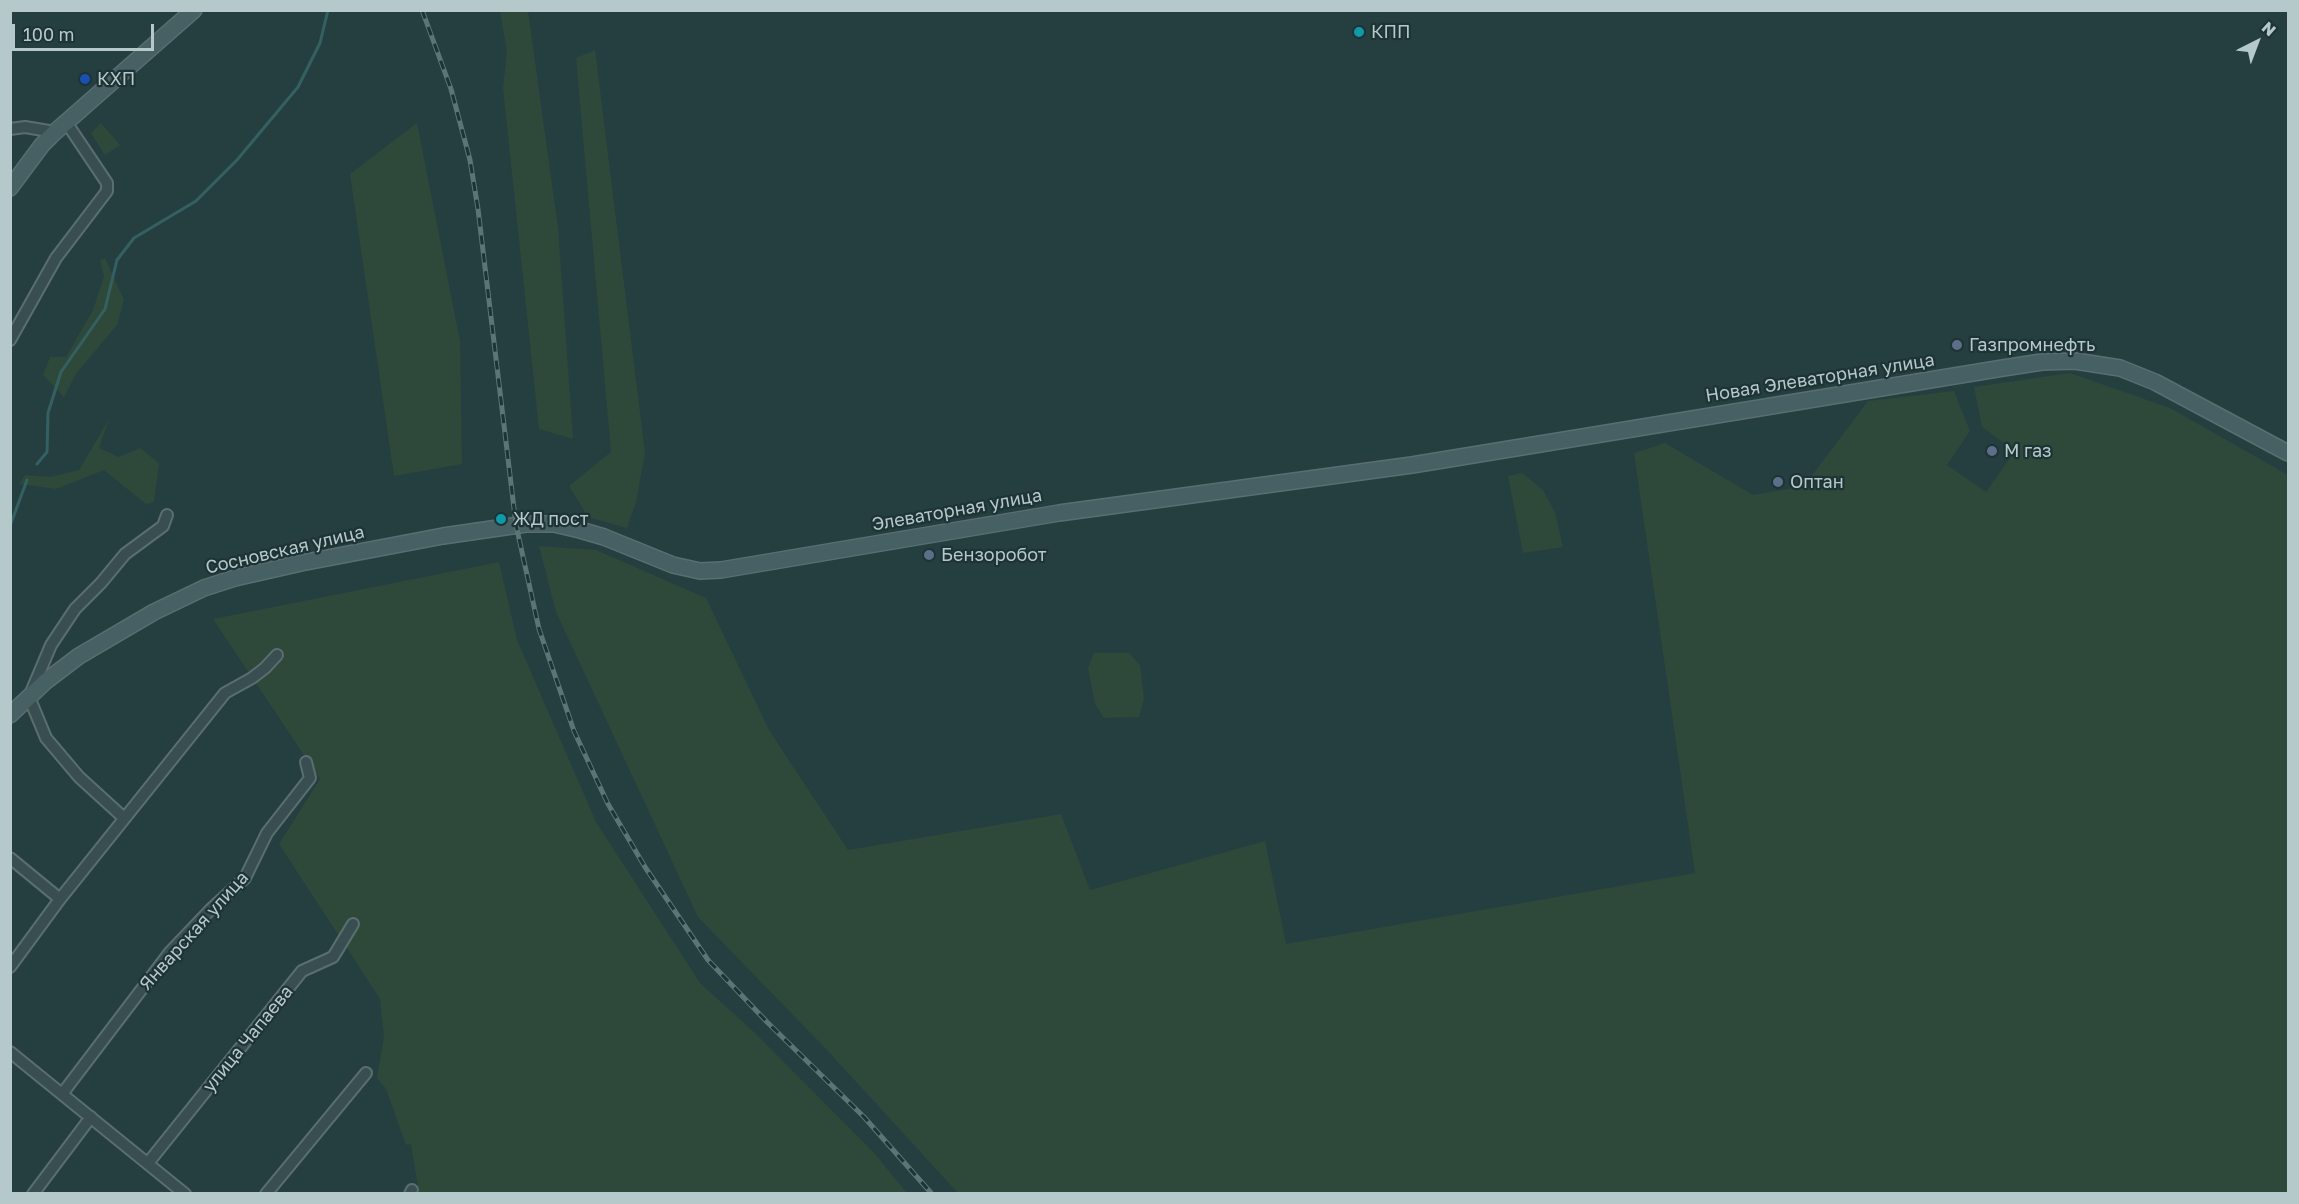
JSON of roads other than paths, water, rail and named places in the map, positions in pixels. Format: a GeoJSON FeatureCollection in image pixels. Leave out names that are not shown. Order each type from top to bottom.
{"type":"FeatureCollection","features":[{"type":"Feature","properties":{"kind":"main road"},"geometry":{"type":"LineString","coordinates":[[10,188],[42,145],[194,10]]}},
{"type":"Feature","properties":{"kind":"main road","name":"Новая Элеваторная улица"},"geometry":{"type":"LineString","coordinates":[[1412,465],[2042,362],[2075,361],[2120,368],[2155,382],[2289,453]]}},
{"type":"Feature","properties":{"kind":"main road","name":"Элеваторная улица"},"geometry":{"type":"LineString","coordinates":[[512,526],[542,523],[580,530],[604,537],[673,565],[700,571],[721,570],[1059,513],[1412,465]]}},
{"type":"Feature","properties":{"kind":"main road","name":"Сосновская улица"},"geometry":{"type":"LineString","coordinates":[[10,715],[79,656],[109,637],[204,588],[235,578],[301,563],[443,536],[512,526]]}},
{"type":"Feature","properties":{"kind":"street"},"geometry":{"type":"LineString","coordinates":[[10,129],[61,127],[107,183],[107,191],[56,258],[16,320],[10,339]]}},
{"type":"Feature","properties":{"kind":"street","name":"Сосновская улица"},"geometry":{"type":"LineString","coordinates":[[29,697],[51,645],[75,609],[125,554],[163,526],[167,515]]}},
{"type":"Feature","properties":{"kind":"street"},"geometry":{"type":"LineString","coordinates":[[10,967],[60,899],[225,693],[259,673],[277,655]]}},
{"type":"Feature","properties":{"kind":"street"},"geometry":{"type":"LineString","coordinates":[[29,697],[46,738],[79,777],[124,818]]}},
{"type":"Feature","properties":{"kind":"street","name":"Январская улица"},"geometry":{"type":"LineString","coordinates":[[62,1094],[170,952],[210,910],[246,878],[267,833],[310,778],[306,762]]}},
{"type":"Feature","properties":{"kind":"street"},"geometry":{"type":"LineString","coordinates":[[10,858],[60,899]]}},
{"type":"Feature","properties":{"kind":"street","name":"улица Чапаева"},"geometry":{"type":"LineString","coordinates":[[148,1163],[302,971],[333,957],[352,924]]}},
{"type":"Feature","properties":{"kind":"street"},"geometry":{"type":"LineString","coordinates":[[10,1052],[185,1194]]}},
{"type":"Feature","properties":{"kind":"street"},"geometry":{"type":"LineString","coordinates":[[266,1194],[366,1073]]}},
{"type":"Feature","properties":{"kind":"street"},"geometry":{"type":"LineString","coordinates":[[33,1194],[91,1117]]}},
{"type":"Feature","properties":{"kind":"waterway"},"geometry":{"type":"LineString","coordinates":[[37,464],[47,452],[48,413],[61,372],[105,309],[117,260],[134,238],[196,201],[237,160],[298,87],[320,43],[328,10]]}},
{"type":"Feature","properties":{"kind":"waterway"},"geometry":{"type":"LineString","coordinates":[[10,526],[27,480]]}},
{"type":"Feature","properties":{"kind":"railway"},"geometry":{"type":"LineString","coordinates":[[422,10],[451,89],[470,160],[478,209],[516,525],[539,629],[574,731],[608,804],[645,867],[708,960],[767,1022],[864,1117],[932,1194]]}},
{"type":"Feature","properties":{"kind":"place","name":"КПП"},"geometry":{"type":"Point","coordinates":[1359,32]}},
{"type":"Feature","properties":{"kind":"place","name":"КХП"},"geometry":{"type":"Point","coordinates":[85,79]}},
{"type":"Feature","properties":{"kind":"place","name":"Газпромнефть"},"geometry":{"type":"Point","coordinates":[1957,345]}},
{"type":"Feature","properties":{"kind":"place","name":"М газ"},"geometry":{"type":"Point","coordinates":[1992,451]}},
{"type":"Feature","properties":{"kind":"place","name":"Оптан"},"geometry":{"type":"Point","coordinates":[1778,482]}},
{"type":"Feature","properties":{"kind":"place","name":"ЖД пост"},"geometry":{"type":"Point","coordinates":[501,519]}},
{"type":"Feature","properties":{"kind":"place","name":"Бензоробот"},"geometry":{"type":"Point","coordinates":[929,555]}}]}
